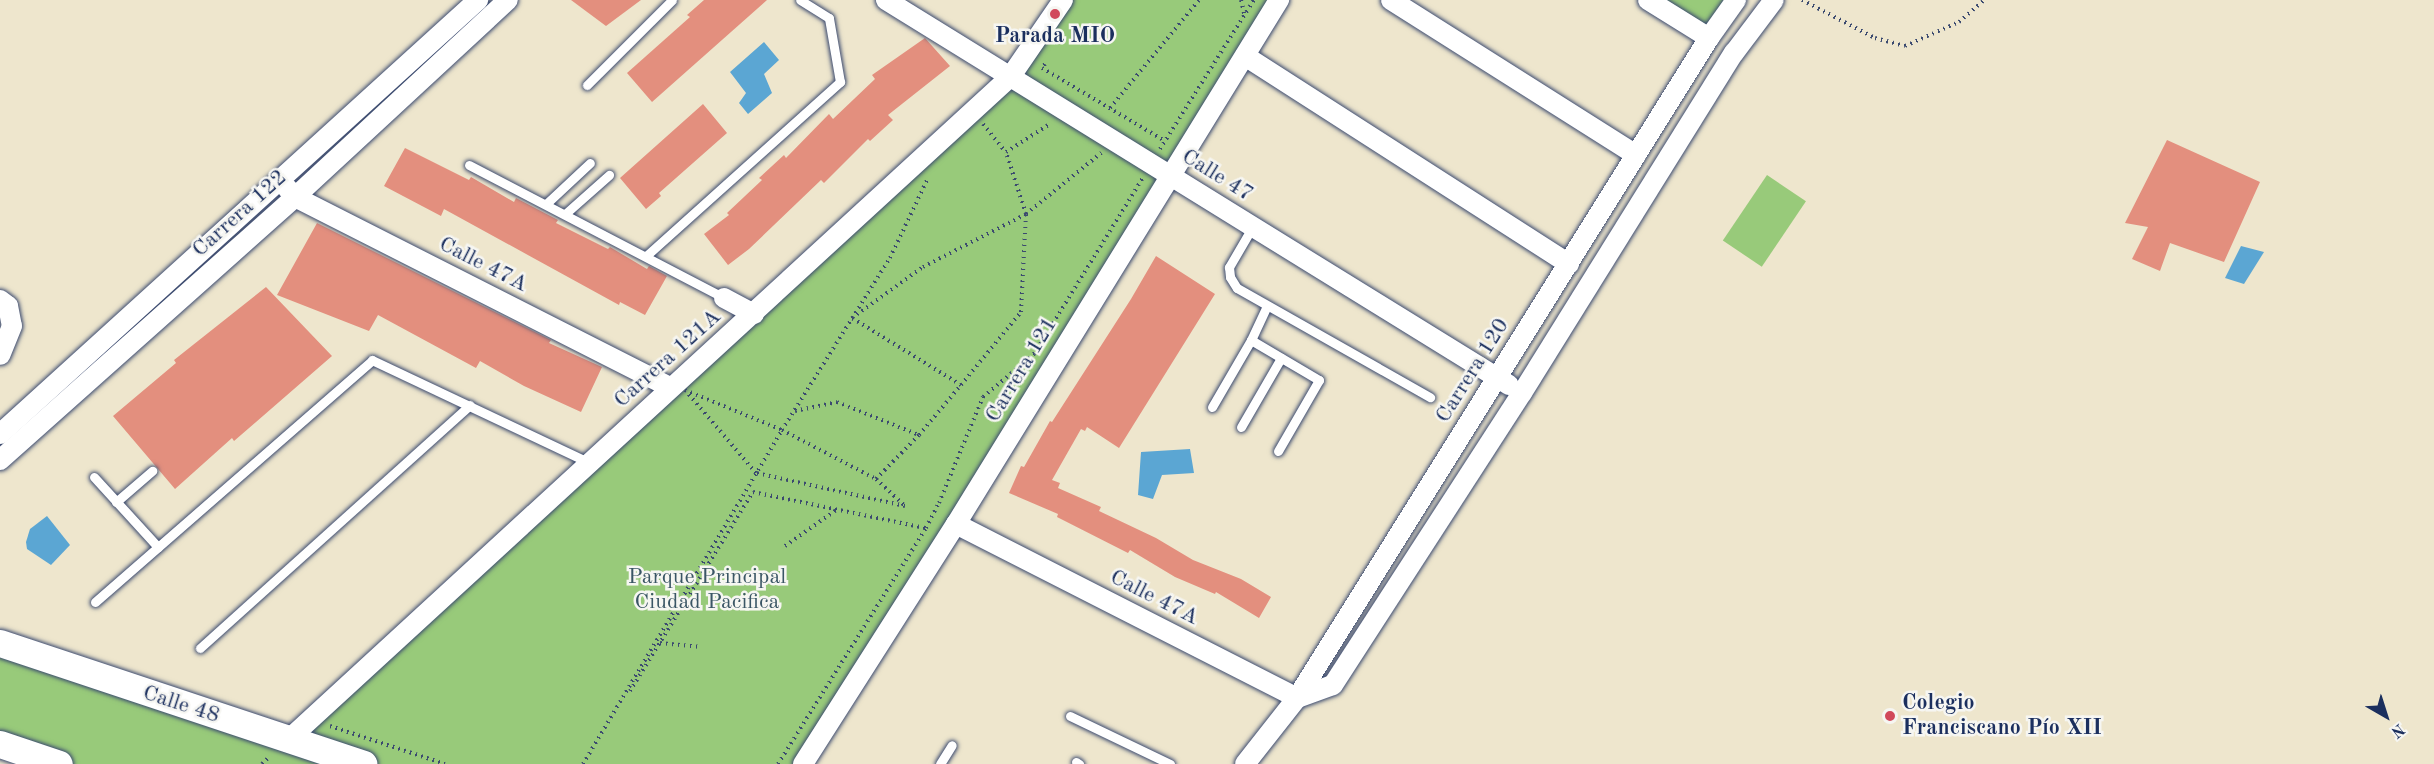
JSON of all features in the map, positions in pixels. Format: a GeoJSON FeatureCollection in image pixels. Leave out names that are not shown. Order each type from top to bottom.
{"type":"FeatureCollection","features":[{"type":"Feature","properties":{"kind":"main road","name":"Calle 48"},"geometry":{"type":"LineString","coordinates":[[0,643],[363,764]]}},
{"type":"Feature","properties":{"kind":"main road"},"geometry":{"type":"LineString","coordinates":[[0,744],[58,764]]}},
{"type":"Feature","properties":{"kind":"street","name":"Carrera 122"},"geometry":{"type":"LineString","coordinates":[[0,434],[477,0]]}},
{"type":"Feature","properties":{"kind":"street","name":"Carrera 122"},"geometry":{"type":"LineString","coordinates":[[0,460],[295,197],[508,0]]}},
{"type":"Feature","properties":{"kind":"street","name":"Calle 47"},"geometry":{"type":"LineString","coordinates":[[886,0],[1522,393]]}},
{"type":"Feature","properties":{"kind":"street","name":"Carrera 121A"},"geometry":{"type":"LineString","coordinates":[[288,740],[590,463],[677,392],[754,314],[1011,76],[1063,0]]}},
{"type":"Feature","properties":{"kind":"street","name":"Carrera 121"},"geometry":{"type":"LineString","coordinates":[[802,764],[956,524],[1169,175],[1279,0]]}},
{"type":"Feature","properties":{"kind":"street"},"geometry":{"type":"LineString","coordinates":[[1391,0],[1636,155]]}},
{"type":"Feature","properties":{"kind":"street"},"geometry":{"type":"LineString","coordinates":[[1648,0],[1709,38]]}},
{"type":"Feature","properties":{"kind":"street","name":"Carrera 120"},"geometry":{"type":"LineString","coordinates":[[1245,764],[1297,698],[1709,38],[1736,0]]}},
{"type":"Feature","properties":{"kind":"street"},"geometry":{"type":"LineString","coordinates":[[1297,698],[1333,685],[1522,393],[1734,53],[1774,0]]}},
{"type":"Feature","properties":{"kind":"street"},"geometry":{"type":"LineString","coordinates":[[1245,56],[1569,264]]}},
{"type":"Feature","properties":{"kind":"street","name":"Calle 47A"},"geometry":{"type":"LineString","coordinates":[[279,180],[295,197],[677,392]]}},
{"type":"Feature","properties":{"kind":"street"},"geometry":{"type":"LineString","coordinates":[[724,298],[754,314]]}},
{"type":"Feature","properties":{"kind":"street"},"geometry":{"type":"LineString","coordinates":[[0,300],[8,306],[12,326],[0,355]]}},
{"type":"Feature","properties":{"kind":"street","name":"Calle 47A"},"geometry":{"type":"LineString","coordinates":[[956,524],[1297,698]]}},
{"type":"Feature","properties":{"kind":"street"},"geometry":{"type":"LineString","coordinates":[[0,636],[44,659]]}},
{"type":"Feature","properties":{"kind":"lane"},"geometry":{"type":"LineString","coordinates":[[587,85],[672,0]]}},
{"type":"Feature","properties":{"kind":"lane"},"geometry":{"type":"LineString","coordinates":[[646,256],[840,82],[829,18],[800,0]]}},
{"type":"Feature","properties":{"kind":"lane"},"geometry":{"type":"LineString","coordinates":[[546,204],[590,163]]}},
{"type":"Feature","properties":{"kind":"lane"},"geometry":{"type":"LineString","coordinates":[[469,165],[724,298]]}},
{"type":"Feature","properties":{"kind":"lane"},"geometry":{"type":"LineString","coordinates":[[565,214],[609,175]]}},
{"type":"Feature","properties":{"kind":"lane"},"geometry":{"type":"LineString","coordinates":[[1253,226],[1229,267],[1230,277],[1237,288],[1430,397]]}},
{"type":"Feature","properties":{"kind":"lane"},"geometry":{"type":"LineString","coordinates":[[1212,407],[1251,340],[1267,306]]}},
{"type":"Feature","properties":{"kind":"lane"},"geometry":{"type":"LineString","coordinates":[[1251,340],[1319,380],[1278,451]]}},
{"type":"Feature","properties":{"kind":"lane"},"geometry":{"type":"LineString","coordinates":[[1241,427],[1281,358]]}},
{"type":"Feature","properties":{"kind":"lane"},"geometry":{"type":"LineString","coordinates":[[95,602],[372,360],[590,463]]}},
{"type":"Feature","properties":{"kind":"lane"},"geometry":{"type":"LineString","coordinates":[[200,648],[471,405]]}},
{"type":"Feature","properties":{"kind":"lane"},"geometry":{"type":"LineString","coordinates":[[116,502],[152,471]]}},
{"type":"Feature","properties":{"kind":"lane"},"geometry":{"type":"LineString","coordinates":[[94,477],[158,546]]}},
{"type":"Feature","properties":{"kind":"lane"},"geometry":{"type":"LineString","coordinates":[[1070,717],[1170,764]]}},
{"type":"Feature","properties":{"kind":"lane"},"geometry":{"type":"LineString","coordinates":[[940,764],[952,745]]}},
{"type":"Feature","properties":{"kind":"path"},"geometry":{"type":"LineString","coordinates":[[1110,108],[1199,0]]}},
{"type":"Feature","properties":{"kind":"path"},"geometry":{"type":"LineString","coordinates":[[1241,0],[1246,22]]}},
{"type":"Feature","properties":{"kind":"path"},"geometry":{"type":"LineString","coordinates":[[778,764],[926,528],[939,503],[983,398],[1034,354],[1254,0]]}},
{"type":"Feature","properties":{"kind":"path"},"geometry":{"type":"LineString","coordinates":[[1802,0],[1875,38],[1905,46],[1959,22],[1984,0]]}},
{"type":"Feature","properties":{"kind":"path"},"geometry":{"type":"LineString","coordinates":[[1048,58],[1042,68],[1173,146]]}},
{"type":"Feature","properties":{"kind":"path"},"geometry":{"type":"LineString","coordinates":[[876,479],[919,435],[1021,312],[1026,214],[1006,152],[978,118]]}},
{"type":"Feature","properties":{"kind":"path"},"geometry":{"type":"LineString","coordinates":[[1006,152],[1058,118]]}},
{"type":"Feature","properties":{"kind":"path"},"geometry":{"type":"LineString","coordinates":[[852,318],[923,267],[1026,214],[1106,149]]}},
{"type":"Feature","properties":{"kind":"path"},"geometry":{"type":"LineString","coordinates":[[584,764],[782,430],[890,258],[930,176]]}},
{"type":"Feature","properties":{"kind":"path"},"geometry":{"type":"LineString","coordinates":[[852,318],[961,385]]}},
{"type":"Feature","properties":{"kind":"path"},"geometry":{"type":"LineString","coordinates":[[677,392],[694,382]]}},
{"type":"Feature","properties":{"kind":"path"},"geometry":{"type":"LineString","coordinates":[[677,392],[782,430],[876,479],[905,506],[756,473],[677,392]]}},
{"type":"Feature","properties":{"kind":"path"},"geometry":{"type":"LineString","coordinates":[[794,411],[837,402],[919,435]]}},
{"type":"Feature","properties":{"kind":"path"},"geometry":{"type":"LineString","coordinates":[[584,764],[753,492],[926,528]]}},
{"type":"Feature","properties":{"kind":"path"},"geometry":{"type":"LineString","coordinates":[[784,546],[837,510]]}},
{"type":"Feature","properties":{"kind":"path"},"geometry":{"type":"LineString","coordinates":[[660,643],[701,647]]}},
{"type":"Feature","properties":{"kind":"path"},"geometry":{"type":"LineString","coordinates":[[335,717],[326,725],[445,764]]}},
{"type":"Feature","properties":{"kind":"green space","name":"Parque Principal Ciudad Pacifica"},"geometry":{"type":"Polygon","coordinates":[[[1063,0],[1279,0],[803,764],[59,764],[0,744],[0,636],[288,740],[1011,76],[1063,0]]]}},
{"type":"Feature","properties":{"kind":"green space"},"geometry":{"type":"Polygon","coordinates":[[[1648,0],[1736,0],[1709,38],[1648,0]]]}},
{"type":"Feature","properties":{"kind":"green space"},"geometry":{"type":"Polygon","coordinates":[[[1767,175],[1806,201],[1762,267],[1723,240],[1767,175]]]}},
{"type":"Feature","properties":{"kind":"water"},"geometry":{"type":"Polygon","coordinates":[[[764,42],[779,60],[764,74],[772,93],[748,114],[739,103],[746,93],[730,72],[764,42]]]}},
{"type":"Feature","properties":{"kind":"water"},"geometry":{"type":"Polygon","coordinates":[[[2241,246],[2264,252],[2244,284],[2225,278],[2241,246]]]}},
{"type":"Feature","properties":{"kind":"water"},"geometry":{"type":"Polygon","coordinates":[[[1190,449],[1194,473],[1162,475],[1153,499],[1138,495],[1141,452],[1190,449]]]}},
{"type":"Feature","properties":{"kind":"water"},"geometry":{"type":"Polygon","coordinates":[[[47,516],[70,545],[51,565],[27,549],[26,542],[30,529],[47,516]]]}},
{"type":"Feature","properties":{"kind":"building"},"geometry":{"type":"Polygon","coordinates":[[[571,0],[641,0],[606,26],[571,0]]]}},
{"type":"Feature","properties":{"kind":"building"},"geometry":{"type":"Polygon","coordinates":[[[704,0],[767,0],[652,102],[627,73],[690,17],[687,15],[704,0]]]}},
{"type":"Feature","properties":{"kind":"building"},"geometry":{"type":"Polygon","coordinates":[[[925,38],[950,66],[888,115],[893,120],[870,141],[868,139],[824,183],[821,180],[749,249],[728,265],[704,234],[729,215],[727,213],[762,180],[759,178],[784,155],[786,158],[829,114],[833,119],[875,79],[872,75],[925,38]]]}},
{"type":"Feature","properties":{"kind":"building"},"geometry":{"type":"Polygon","coordinates":[[[703,104],[727,133],[659,193],[661,196],[646,209],[620,178],[703,104]]]}},
{"type":"Feature","properties":{"kind":"building"},"geometry":{"type":"Polygon","coordinates":[[[2167,140],[2260,182],[2224,262],[2170,243],[2160,271],[2132,259],[2148,227],[2125,223],[2167,140]]]}},
{"type":"Feature","properties":{"kind":"building"},"geometry":{"type":"Polygon","coordinates":[[[405,148],[469,180],[471,177],[514,202],[516,198],[558,220],[556,223],[608,249],[610,247],[647,269],[649,266],[667,276],[645,315],[620,302],[619,305],[444,209],[441,216],[384,186],[405,148]]]}},
{"type":"Feature","properties":{"kind":"building"},"geometry":{"type":"Polygon","coordinates":[[[317,223],[551,340],[549,343],[602,367],[581,412],[524,386],[480,361],[476,368],[378,315],[369,331],[277,295],[317,223]]]}},
{"type":"Feature","properties":{"kind":"building"},"geometry":{"type":"Polygon","coordinates":[[[1156,256],[1215,294],[1119,448],[1087,427],[1085,431],[1081,429],[1052,480],[1060,483],[1058,488],[1101,507],[1099,511],[1156,538],[1193,560],[1241,579],[1271,597],[1259,618],[1216,592],[1215,594],[1175,577],[1130,550],[1128,553],[1057,517],[1058,514],[1009,493],[1021,466],[1024,467],[1050,421],[1052,422],[1156,256]]]}},
{"type":"Feature","properties":{"kind":"building"},"geometry":{"type":"Polygon","coordinates":[[[266,287],[332,356],[234,441],[232,438],[175,489],[113,416],[176,363],[174,360],[266,287]]]}},
{"type":"Feature","properties":{"kind":"place","name":"Parada MIO"},"geometry":{"type":"Point","coordinates":[1055,14]}},
{"type":"Feature","properties":{"kind":"place","name":"Colegio Franciscano Pío XII"},"geometry":{"type":"Point","coordinates":[1890,716]}}]}
